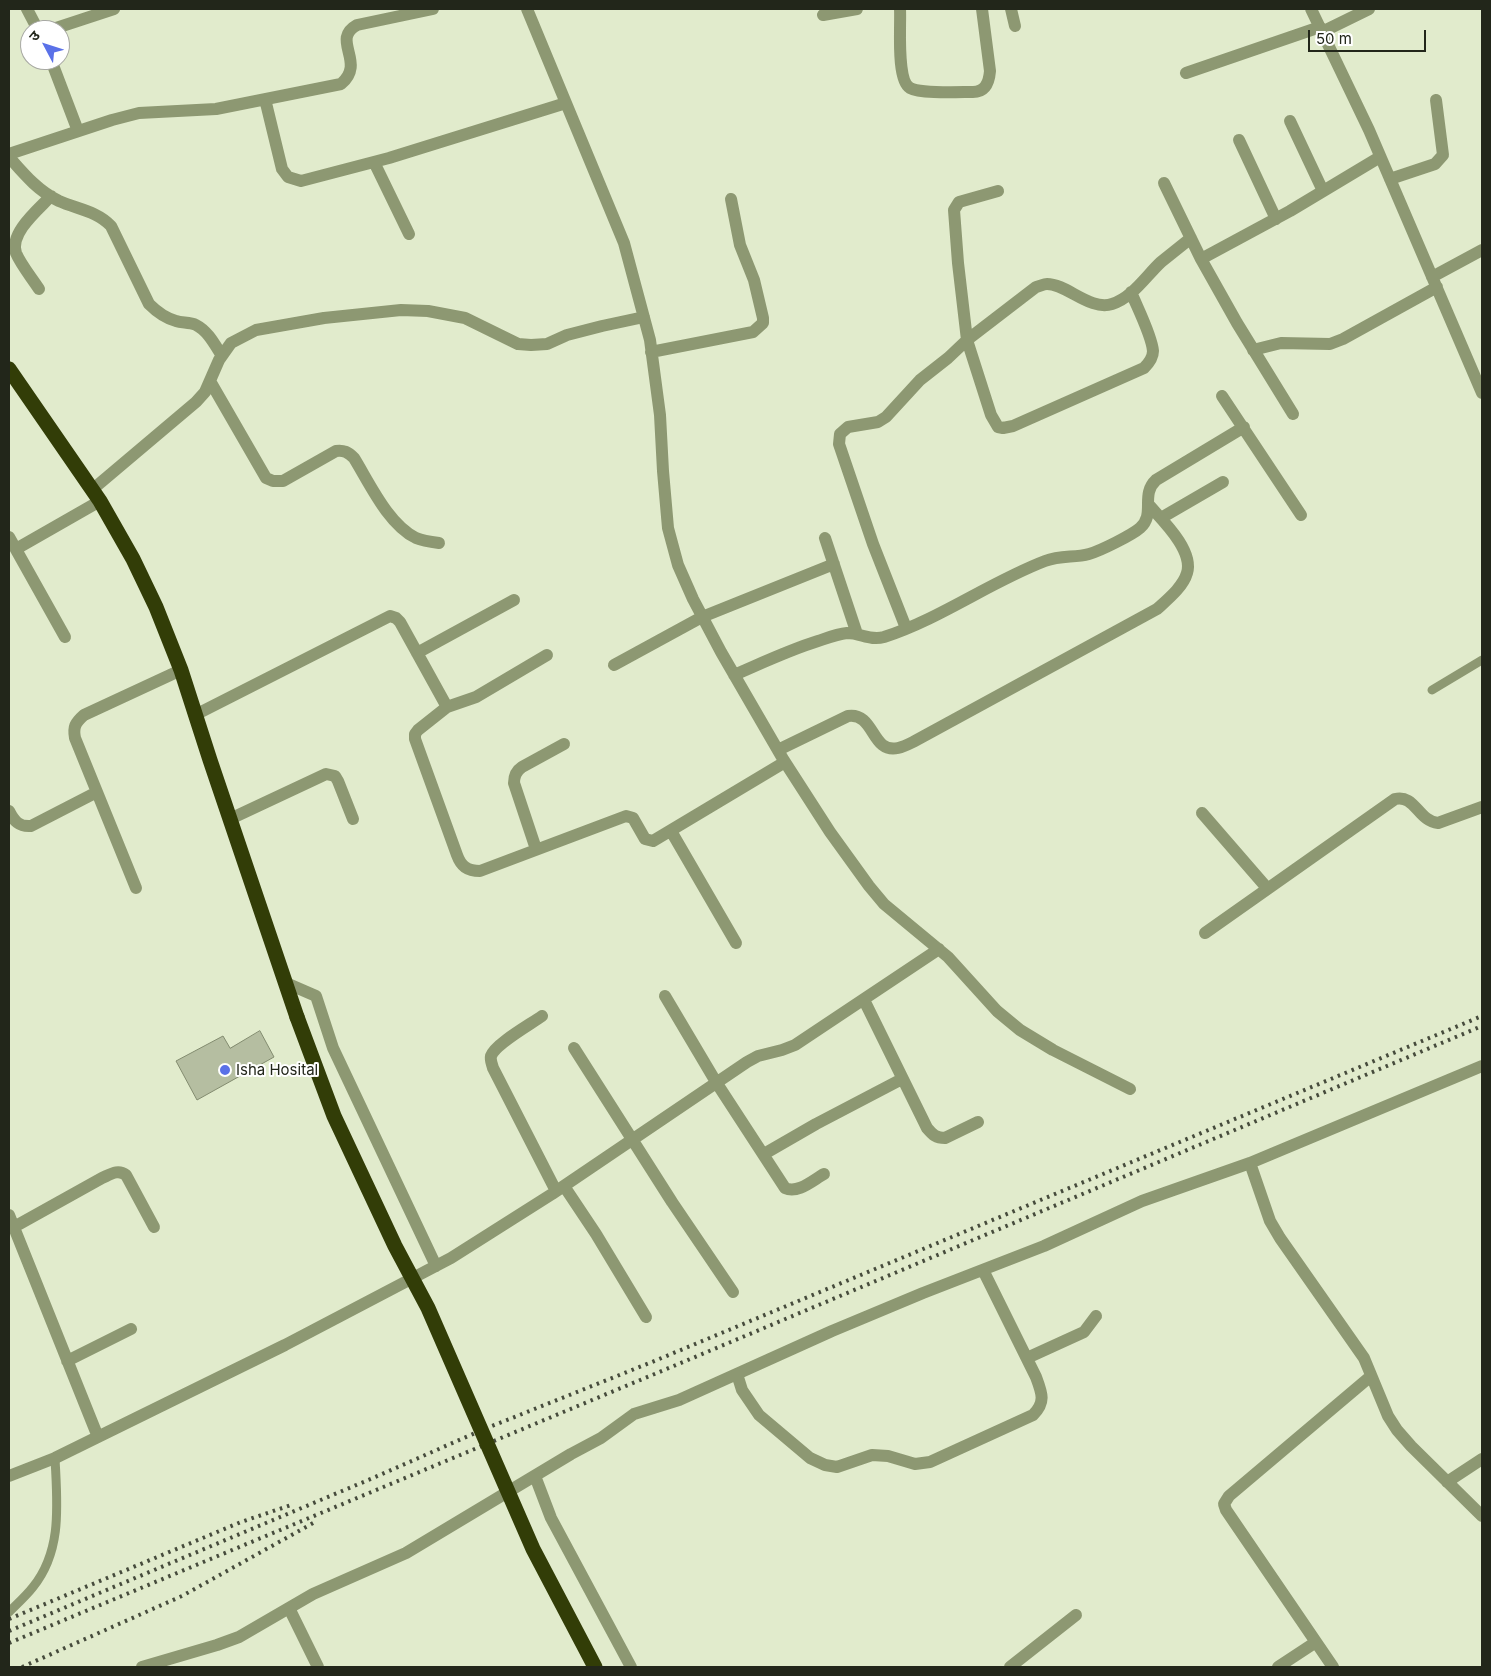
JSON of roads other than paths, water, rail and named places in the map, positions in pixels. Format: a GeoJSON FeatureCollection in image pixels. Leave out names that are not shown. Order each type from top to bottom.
{"type":"FeatureCollection","features":[{"type":"Feature","properties":{"kind":"highway"},"geometry":{"type":"LineString","coordinates":[[11,376],[97,495],[134,559],[156,607],[181,670],[286,983],[334,1116],[395,1246],[428,1308],[533,1549],[595,1667]]}},
{"type":"Feature","properties":{"kind":"street"},"geometry":{"type":"LineString","coordinates":[[70,23],[114,9]]}},
{"type":"Feature","properties":{"kind":"street"},"geometry":{"type":"LineString","coordinates":[[222,356],[208,336],[195,324],[167,318],[149,304],[111,226],[105,220],[51,196],[36,186],[9,155],[78,131],[139,113],[216,109],[341,84],[348,79],[352,67],[346,40],[347,33],[351,28],[357,24],[433,9]]}},
{"type":"Feature","properties":{"kind":"street"},"geometry":{"type":"LineString","coordinates":[[527,9],[624,243],[644,317],[651,352],[660,415],[668,528],[678,565],[702,617],[734,675],[785,762],[830,832],[884,904],[940,949],[997,1011],[1020,1030],[1053,1050],[1130,1089]]}},
{"type":"Feature","properties":{"kind":"street"},"geometry":{"type":"LineString","coordinates":[[823,15],[857,9]]}},
{"type":"Feature","properties":{"kind":"street"},"geometry":{"type":"LineString","coordinates":[[900,9],[901,72],[906,85],[911,89],[920,91],[973,92],[980,92],[985,87],[989,81],[990,72],[982,9]]}},
{"type":"Feature","properties":{"kind":"street"},"geometry":{"type":"LineString","coordinates":[[1011,9],[1015,26]]}},
{"type":"Feature","properties":{"kind":"street"},"geometry":{"type":"LineString","coordinates":[[1311,9],[1390,179],[1482,393]]}},
{"type":"Feature","properties":{"kind":"street"},"geometry":{"type":"LineString","coordinates":[[1186,74],[1321,30],[1369,9]]}},
{"type":"Feature","properties":{"kind":"street"},"geometry":{"type":"LineString","coordinates":[[55,70],[78,131]]}},
{"type":"Feature","properties":{"kind":"street"},"geometry":{"type":"LineString","coordinates":[[265,99],[282,169],[288,177],[301,181],[374,162],[566,103]]}},
{"type":"Feature","properties":{"kind":"street"},"geometry":{"type":"LineString","coordinates":[[1390,179],[1435,164],[1443,155],[1436,100]]}},
{"type":"Feature","properties":{"kind":"street"},"geometry":{"type":"LineString","coordinates":[[1290,121],[1323,192]]}},
{"type":"Feature","properties":{"kind":"street"},"geometry":{"type":"LineString","coordinates":[[1239,140],[1276,219]]}},
{"type":"Feature","properties":{"kind":"street"},"geometry":{"type":"LineString","coordinates":[[1201,259],[1276,219],[1380,157]]}},
{"type":"Feature","properties":{"kind":"street"},"geometry":{"type":"LineString","coordinates":[[374,162],[409,234]]}},
{"type":"Feature","properties":{"kind":"street"},"geometry":{"type":"LineString","coordinates":[[1164,183],[1201,259],[1253,350],[1293,414]]}},
{"type":"Feature","properties":{"kind":"street"},"geometry":{"type":"LineString","coordinates":[[998,191],[959,202],[954,210],[958,263],[968,340],[991,415],[998,427],[1013,426],[1144,368],[1149,363],[1153,350],[1150,338],[1131,292]]}},
{"type":"Feature","properties":{"kind":"street"},"geometry":{"type":"LineString","coordinates":[[39,289],[16,253],[14,243],[19,231],[51,196]]}},
{"type":"Feature","properties":{"kind":"street"},"geometry":{"type":"LineString","coordinates":[[651,352],[753,332],[763,324],[764,318],[754,280],[740,245],[731,199]]}},
{"type":"Feature","properties":{"kind":"street"},"geometry":{"type":"LineString","coordinates":[[906,628],[874,544],[839,440],[840,434],[848,426],[878,422],[886,417],[911,388],[968,340],[1036,287],[1046,284],[1055,285],[1086,300],[1110,305],[1131,292],[1160,263],[1191,238]]}},
{"type":"Feature","properties":{"kind":"street"},"geometry":{"type":"LineString","coordinates":[[1253,350],[1281,343],[1330,344],[1343,339],[1482,250]]}},
{"type":"Feature","properties":{"kind":"street"},"geometry":{"type":"LineString","coordinates":[[16,549],[97,495],[205,392],[222,356],[231,344],[256,330],[324,318],[401,310],[428,311],[464,318],[518,344],[531,345],[546,344],[567,335],[644,317]]}},
{"type":"Feature","properties":{"kind":"street"},"geometry":{"type":"LineString","coordinates":[[210,381],[266,478],[273,481],[283,481],[336,451],[342,450],[354,458],[395,522],[416,538],[438,544]]}},
{"type":"Feature","properties":{"kind":"street"},"geometry":{"type":"LineString","coordinates":[[1222,396],[1301,515]]}},
{"type":"Feature","properties":{"kind":"street"},"geometry":{"type":"LineString","coordinates":[[734,675],[799,647],[831,637],[847,633],[874,639],[884,637],[1043,562],[1054,558],[1082,555],[1097,551],[1139,528],[1145,521],[1148,515],[1149,489],[1156,480],[1244,427]]}},
{"type":"Feature","properties":{"kind":"street"},"geometry":{"type":"LineString","coordinates":[[1161,518],[1223,482]]}},
{"type":"Feature","properties":{"kind":"street"},"geometry":{"type":"LineString","coordinates":[[778,750],[848,716],[854,715],[860,716],[866,722],[877,740],[884,746],[898,748],[914,742],[1157,609],[1183,581],[1188,567],[1185,554],[1176,538],[1148,504]]}},
{"type":"Feature","properties":{"kind":"street"},"geometry":{"type":"LineString","coordinates":[[9,537],[64,637]]}},
{"type":"Feature","properties":{"kind":"street"},"geometry":{"type":"LineString","coordinates":[[825,538],[857,634]]}},
{"type":"Feature","properties":{"kind":"street"},"geometry":{"type":"LineString","coordinates":[[614,665],[702,617],[834,564]]}},
{"type":"Feature","properties":{"kind":"street"},"geometry":{"type":"LineString","coordinates":[[417,653],[514,600]]}},
{"type":"Feature","properties":{"kind":"street"},"geometry":{"type":"LineString","coordinates":[[195,715],[390,616],[400,622],[447,707]]}},
{"type":"Feature","properties":{"kind":"street"},"geometry":{"type":"LineString","coordinates":[[547,655],[476,697],[447,707],[418,730],[416,734],[415,739],[460,862],[465,869],[480,871],[536,848],[626,816],[632,818],[642,836],[649,841],[658,838],[785,762]]}},
{"type":"Feature","properties":{"kind":"street"},"geometry":{"type":"LineString","coordinates":[[136,888],[73,729],[76,722],[84,716],[181,670]]}},
{"type":"Feature","properties":{"kind":"street"},"geometry":{"type":"LineString","coordinates":[[536,848],[514,783],[514,777],[517,770],[564,744]]}},
{"type":"Feature","properties":{"kind":"street"},"geometry":{"type":"LineString","coordinates":[[230,819],[326,774],[335,776],[338,780],[352,819]]}},
{"type":"Feature","properties":{"kind":"street"},"geometry":{"type":"LineString","coordinates":[[9,811],[17,822],[24,827],[31,826],[97,792]]}},
{"type":"Feature","properties":{"kind":"street"},"geometry":{"type":"LineString","coordinates":[[1205,933],[1395,799],[1402,797],[1407,799],[1425,818],[1431,822],[1438,823],[1482,807]]}},
{"type":"Feature","properties":{"kind":"street"},"geometry":{"type":"LineString","coordinates":[[1202,813],[1267,888]]}},
{"type":"Feature","properties":{"kind":"street"},"geometry":{"type":"LineString","coordinates":[[671,831],[736,943]]}},
{"type":"Feature","properties":{"kind":"street"},"geometry":{"type":"LineString","coordinates":[[9,1476],[55,1458],[98,1437],[285,1345],[436,1266],[560,1189],[716,1082],[758,1056],[795,1045],[940,949]]}},
{"type":"Feature","properties":{"kind":"street"},"geometry":{"type":"LineString","coordinates":[[286,983],[316,996],[333,1048],[436,1266]]}},
{"type":"Feature","properties":{"kind":"street"},"geometry":{"type":"LineString","coordinates":[[665,996],[716,1082],[786,1188],[796,1190],[824,1174]]}},
{"type":"Feature","properties":{"kind":"street"},"geometry":{"type":"LineString","coordinates":[[864,1000],[902,1079],[933,1136],[945,1138],[978,1122]]}},
{"type":"Feature","properties":{"kind":"street"},"geometry":{"type":"LineString","coordinates":[[542,1016],[499,1046],[492,1054],[493,1068],[560,1189],[596,1234],[646,1317]]}},
{"type":"Feature","properties":{"kind":"street"},"geometry":{"type":"LineString","coordinates":[[574,1048],[703,1249],[733,1292]]}},
{"type":"Feature","properties":{"kind":"street"},"geometry":{"type":"LineString","coordinates":[[149,1666],[239,1637],[313,1594],[406,1553],[601,1438],[634,1414],[678,1400],[841,1327],[1044,1246],[1142,1200],[1250,1164],[1482,1066]]}},
{"type":"Feature","properties":{"kind":"street"},"geometry":{"type":"LineString","coordinates":[[764,1154],[816,1124],[902,1079]]}},
{"type":"Feature","properties":{"kind":"street"},"geometry":{"type":"LineString","coordinates":[[1250,1164],[1270,1221],[1364,1358],[1388,1416],[1397,1430],[1482,1516]]}},
{"type":"Feature","properties":{"kind":"street"},"geometry":{"type":"LineString","coordinates":[[14,1227],[116,1172],[122,1172],[126,1175],[154,1227]]}},
{"type":"Feature","properties":{"kind":"street"},"geometry":{"type":"LineString","coordinates":[[9,1215],[98,1437]]}},
{"type":"Feature","properties":{"kind":"street"},"geometry":{"type":"LineString","coordinates":[[737,1374],[742,1390],[759,1415],[810,1458],[824,1465],[837,1468],[872,1454],[888,1456],[915,1464],[930,1462],[948,1455],[1033,1415],[1040,1408],[1042,1401],[1042,1391],[983,1270]]}},
{"type":"Feature","properties":{"kind":"street"},"geometry":{"type":"LineString","coordinates":[[1027,1358],[1084,1332],[1096,1316]]}},
{"type":"Feature","properties":{"kind":"street"},"geometry":{"type":"LineString","coordinates":[[67,1361],[130,1329]]}},
{"type":"Feature","properties":{"kind":"street"},"geometry":{"type":"LineString","coordinates":[[1333,1667],[1226,1510],[1224,1504],[1229,1496],[1371,1376]]}},
{"type":"Feature","properties":{"kind":"street"},"geometry":{"type":"LineString","coordinates":[[1447,1482],[1482,1459]]}},
{"type":"Feature","properties":{"kind":"street"},"geometry":{"type":"LineString","coordinates":[[535,1476],[552,1518],[631,1667]]}},
{"type":"Feature","properties":{"kind":"street"},"geometry":{"type":"LineString","coordinates":[[289,1608],[318,1667]]}},
{"type":"Feature","properties":{"kind":"street"},"geometry":{"type":"LineString","coordinates":[[1010,1667],[1076,1615]]}},
{"type":"Feature","properties":{"kind":"street"},"geometry":{"type":"LineString","coordinates":[[1278,1667],[1316,1642]]}},
{"type":"Feature","properties":{"kind":"lane"},"geometry":{"type":"LineString","coordinates":[[1432,690],[1482,660]]}},
{"type":"Feature","properties":{"kind":"lane"},"geometry":{"type":"LineString","coordinates":[[9,1612],[34,1586],[54,1544],[58,1520],[55,1458]]}},
{"type":"Feature","properties":{"kind":"railway"},"geometry":{"type":"LineString","coordinates":[[9,1631],[373,1478],[482,1430],[652,1362],[1482,1016]]}},
{"type":"Feature","properties":{"kind":"railway"},"geometry":{"type":"LineString","coordinates":[[9,1643],[1482,1026]]}},
{"type":"Feature","properties":{"kind":"railway"},"geometry":{"type":"LineString","coordinates":[[9,1619],[241,1522],[294,1504]]}},
{"type":"Feature","properties":{"kind":"railway"},"geometry":{"type":"LineString","coordinates":[[22,1667],[182,1596],[315,1522]]}},
{"type":"Feature","properties":{"kind":"place","name":"Isha Hosital"},"geometry":{"type":"Point","coordinates":[225,1070]}}]}
